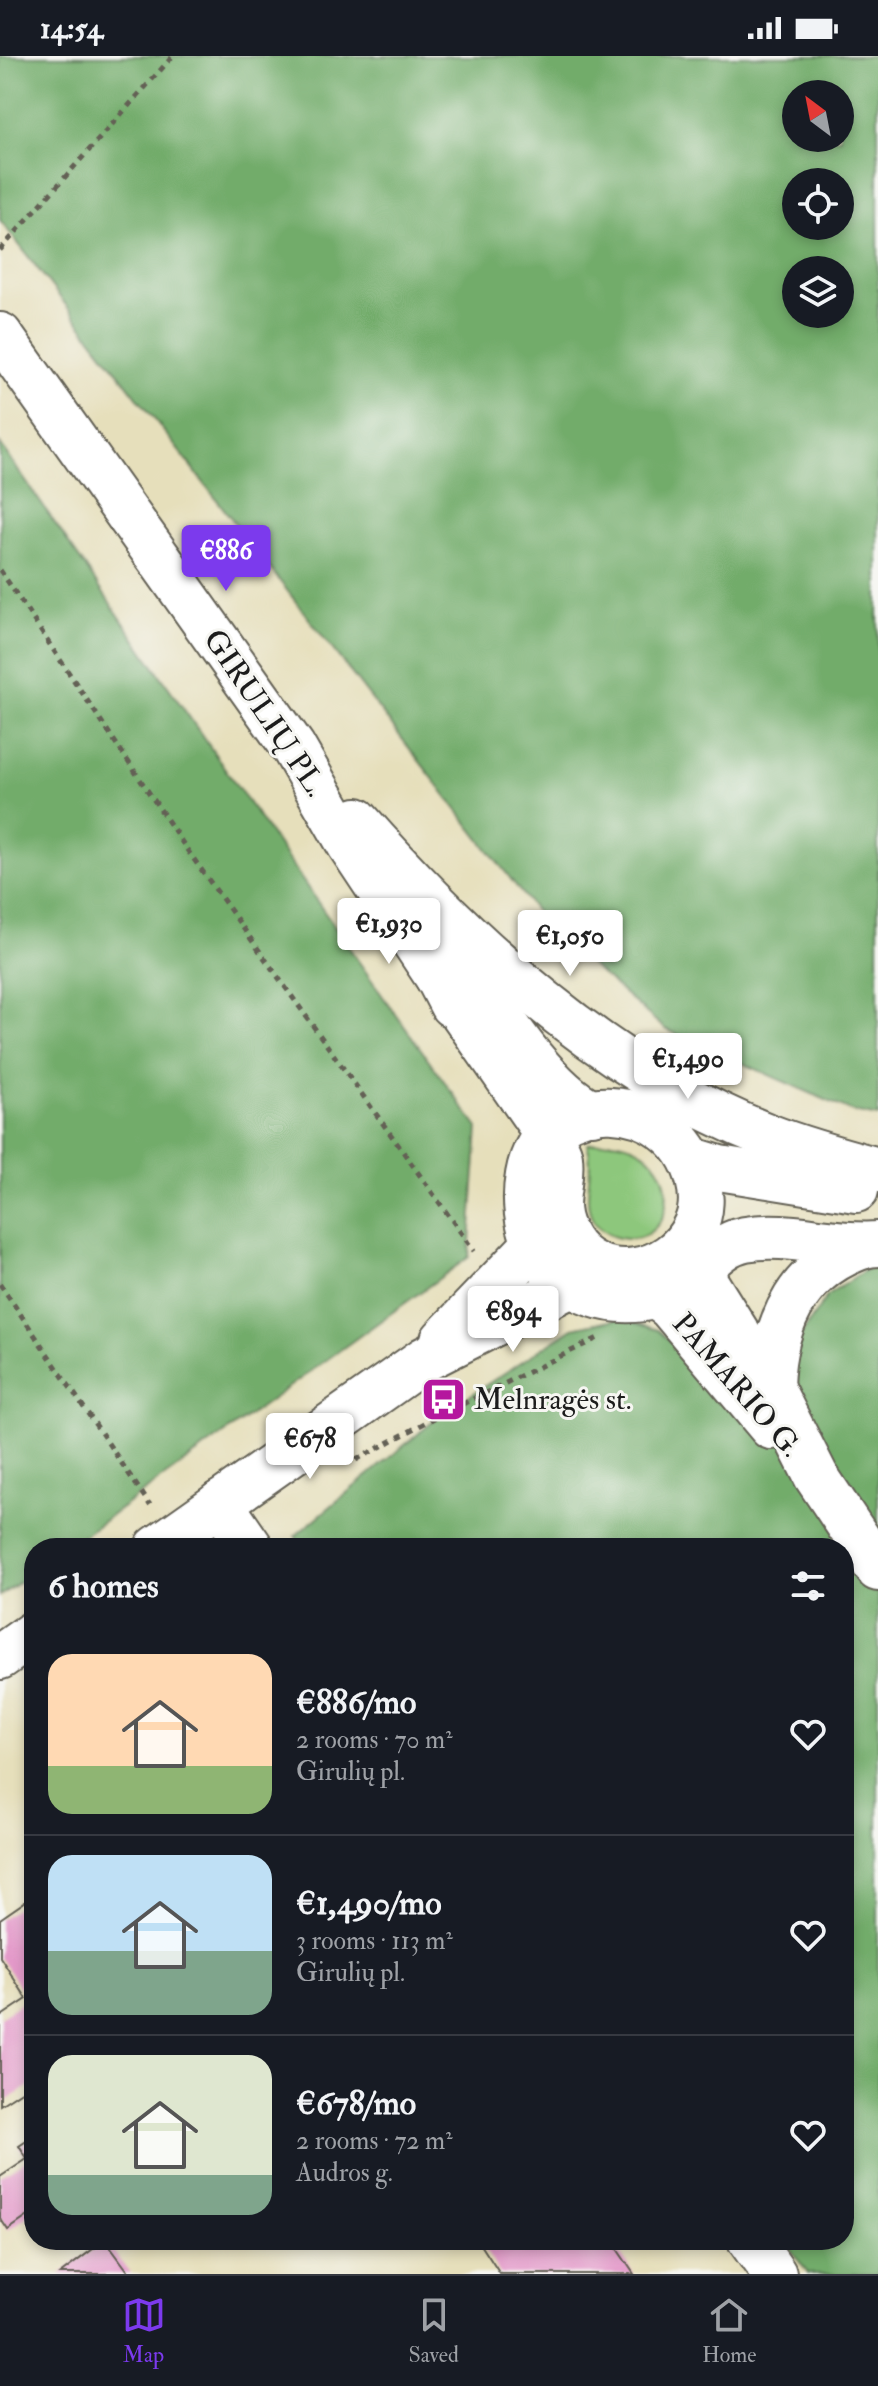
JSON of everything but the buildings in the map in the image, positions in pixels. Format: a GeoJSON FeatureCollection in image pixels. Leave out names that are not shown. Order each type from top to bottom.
{"type":"FeatureCollection","features":[{"type":"Feature","properties":{"kind":"main road","name":"GIRULIŲ PL."},"geometry":{"type":"LineString","coordinates":[[0,335],[293,747],[349,844],[438,978],[539,1150],[560,1155],[557,1216],[568,1241],[589,1261],[609,1271],[643,1270],[694,1244],[722,1247],[749,1238],[874,1237]]}},
{"type":"Feature","properties":{"kind":"main road"},"geometry":{"type":"LineString","coordinates":[[293,747],[367,831],[512,975],[625,1060],[677,1091],[765,1135],[878,1170]]}},
{"type":"Feature","properties":{"kind":"main road"},"geometry":{"type":"LineString","coordinates":[[367,831],[551,1081],[572,1102],[592,1112]]}},
{"type":"Feature","properties":{"kind":"main road"},"geometry":{"type":"LineString","coordinates":[[539,1150],[572,1118],[592,1112],[620,1109],[658,1121],[678,1138],[693,1160],[700,1186],[694,1244]]}},
{"type":"Feature","properties":{"kind":"main road","name":"GIRULIŲ PL."},"geometry":{"type":"LineString","coordinates":[[539,1150],[525,1197],[528,1224],[535,1244],[550,1268],[571,1285],[610,1300],[655,1296],[672,1289],[694,1244]]}},
{"type":"Feature","properties":{"kind":"main road"},"geometry":{"type":"LineString","coordinates":[[693,1160],[719,1168],[810,1180],[878,1195]]}},
{"type":"Feature","properties":{"kind":"main road"},"geometry":{"type":"LineString","coordinates":[[771,1387],[774,1343],[798,1294],[836,1257],[874,1237]]}},
{"type":"Feature","properties":{"kind":"main road"},"geometry":{"type":"LineString","coordinates":[[425,1359],[535,1244]]}},
{"type":"Feature","properties":{"kind":"main road","name":"PAMARIO G."},"geometry":{"type":"LineString","coordinates":[[694,1244],[816,1476],[878,1569]]}},
{"type":"Feature","properties":{"kind":"main road"},"geometry":{"type":"LineString","coordinates":[[171,1538],[425,1359],[571,1285]]}},
{"type":"Feature","properties":{"kind":"main road","name":"PAMARIO G."},"geometry":{"type":"LineString","coordinates":[[655,1296],[670,1307],[747,1403],[816,1476]]}},
{"type":"Feature","properties":{"kind":"main road"},"geometry":{"type":"LineString","coordinates":[[220,1503],[244,1538]]}},
{"type":"Feature","properties":{"kind":"main road"},"geometry":{"type":"LineString","coordinates":[[0,1657],[24,1640]]}},
{"type":"Feature","properties":{"kind":"main road"},"geometry":{"type":"LineString","coordinates":[[757,2250],[774,2274]]}},
{"type":"Feature","properties":{"kind":"path"},"geometry":{"type":"LineString","coordinates":[[0,250],[173,56]]}},
{"type":"Feature","properties":{"kind":"path"},"geometry":{"type":"LineString","coordinates":[[0,570],[188,851],[496,1282]]}},
{"type":"Feature","properties":{"kind":"path"},"geometry":{"type":"LineString","coordinates":[[0,1284],[161,1538]]}},
{"type":"Feature","properties":{"kind":"path"},"geometry":{"type":"LineString","coordinates":[[342,1468],[436,1417],[605,1335]]}},
{"type":"Feature","properties":{"kind":"green space"},"geometry":{"type":"Polygon","coordinates":[[[0,56],[878,56],[878,1117],[853,1112],[665,1029],[551,931],[0,220],[0,56]]]}},
{"type":"Feature","properties":{"kind":"green space"},"geometry":{"type":"Polygon","coordinates":[[[0,444],[384,998],[478,1128],[469,1257],[80,1538],[24,1538],[24,1578],[0,1596],[0,444]]]}},
{"type":"Feature","properties":{"kind":"green space"},"geometry":{"type":"Polygon","coordinates":[[[613,1141],[637,1149],[654,1162],[664,1179],[667,1198],[663,1215],[654,1229],[639,1238],[619,1238],[609,1234],[596,1225],[590,1213],[587,1144],[613,1141]]]}},
{"type":"Feature","properties":{"kind":"green space"},"geometry":{"type":"Polygon","coordinates":[[[878,1265],[878,2274],[808,2274],[791,2250],[854,2250],[854,1538],[295,1536],[442,1414],[573,1328],[620,1318],[658,1330],[704,1372],[801,1335],[827,1296],[865,1270],[878,1265]]]}},
{"type":"Feature","properties":{"kind":"place","name":"Melnragės st."},"geometry":{"type":"Point","coordinates":[443,1399]}}]}
